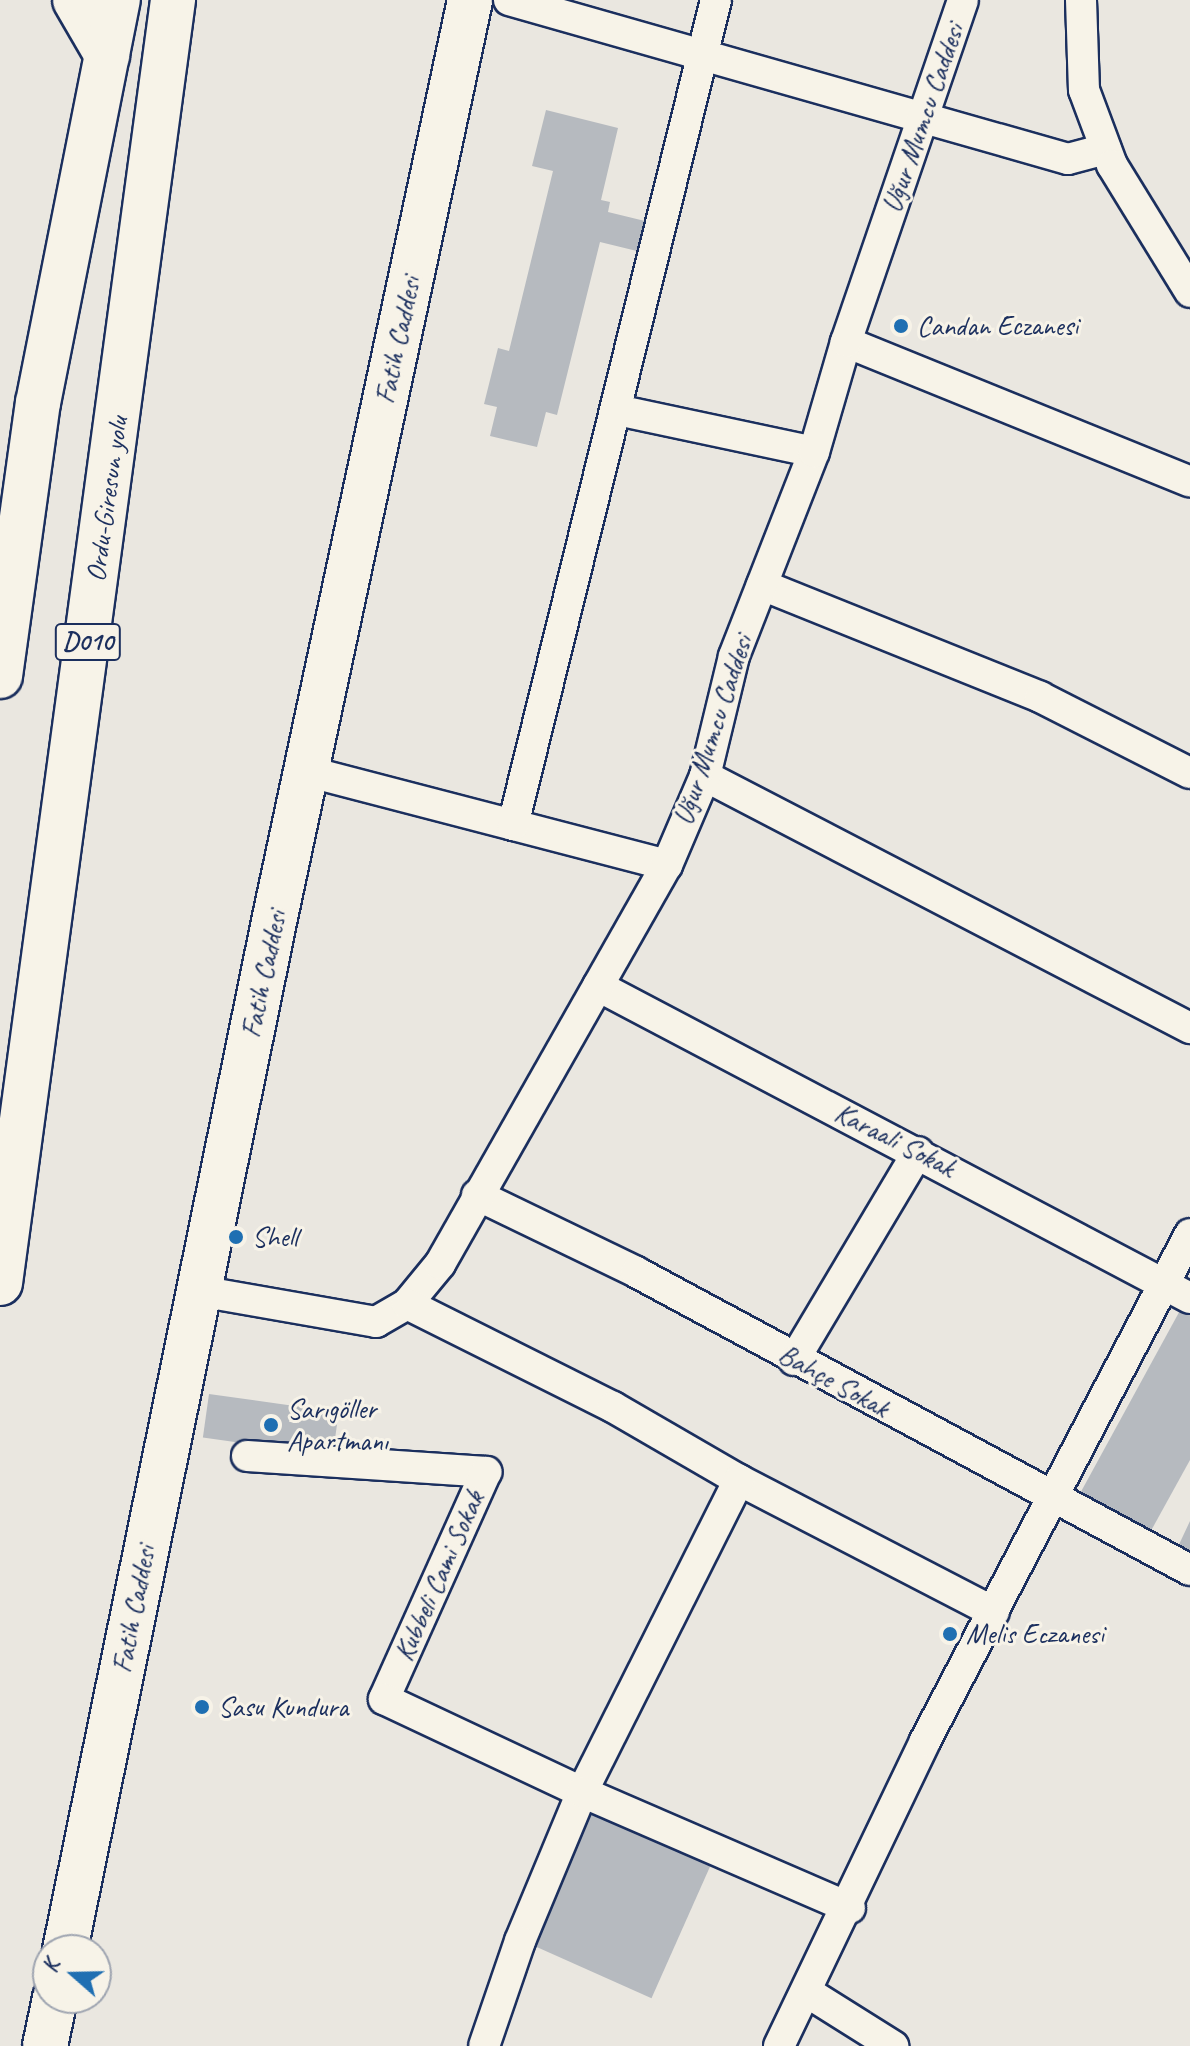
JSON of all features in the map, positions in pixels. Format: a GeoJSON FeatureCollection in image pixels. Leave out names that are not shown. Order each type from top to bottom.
{"type":"FeatureCollection","features":[{"type":"Feature","properties":{"kind":"main road"},"geometry":{"type":"LineString","coordinates":[[75,0],[107,55]]}},
{"type":"Feature","properties":{"kind":"main road"},"geometry":{"type":"LineString","coordinates":[[0,676],[38,403],[118,0]]}},
{"type":"Feature","properties":{"kind":"main road","name":"Ordu-Giresun yolu"},"geometry":{"type":"LineString","coordinates":[[0,1283],[173,0]]}},
{"type":"Feature","properties":{"kind":"main road","name":"Fatih Caddesi"},"geometry":{"type":"LineString","coordinates":[[68,1934],[306,771],[470,0]]}},
{"type":"Feature","properties":{"kind":"main road"},"geometry":{"type":"LineString","coordinates":[[45,2046],[52,2014]]}},
{"type":"Feature","properties":{"kind":"street"},"geometry":{"type":"LineString","coordinates":[[509,0],[699,53],[922,121],[1068,159],[1106,149]]}},
{"type":"Feature","properties":{"kind":"street"},"geometry":{"type":"LineString","coordinates":[[513,825],[617,410],[699,53],[716,0]]}},
{"type":"Feature","properties":{"kind":"street","name":"Uğur Mumcu Caddesi"},"geometry":{"type":"LineString","coordinates":[[199,1291],[376,1322],[407,1304],[440,1264],[667,865],[705,776],[734,656],[814,452],[846,342],[963,0]]}},
{"type":"Feature","properties":{"kind":"street"},"geometry":{"type":"LineString","coordinates":[[1081,0],[1084,90],[1106,149],[1138,214],[1190,292]]}},
{"type":"Feature","properties":{"kind":"street"},"geometry":{"type":"LineString","coordinates":[[846,342],[1190,482]]}},
{"type":"Feature","properties":{"kind":"street"},"geometry":{"type":"LineString","coordinates":[[617,410],[814,452]]}},
{"type":"Feature","properties":{"kind":"street"},"geometry":{"type":"LineString","coordinates":[[762,585],[1040,697],[1190,773]]}},
{"type":"Feature","properties":{"kind":"street"},"geometry":{"type":"LineString","coordinates":[[306,771],[667,865]]}},
{"type":"Feature","properties":{"kind":"street"},"geometry":{"type":"LineString","coordinates":[[705,776],[1190,1028]]}},
{"type":"Feature","properties":{"kind":"street","name":"Karaali Sokak"},"geometry":{"type":"LineString","coordinates":[[598,986],[1177,1291]]}},
{"type":"Feature","properties":{"kind":"street"},"geometry":{"type":"LineString","coordinates":[[794,1360],[918,1152]]}},
{"type":"Feature","properties":{"kind":"street","name":"Bahçe Sokak"},"geometry":{"type":"LineString","coordinates":[[477,1195],[636,1272],[1054,1500],[1190,1570]]}},
{"type":"Feature","properties":{"kind":"street"},"geometry":{"type":"LineString","coordinates":[[779,2046],[850,1908],[925,1741],[1054,1500],[1177,1291],[1190,1234]]}},
{"type":"Feature","properties":{"kind":"street"},"geometry":{"type":"LineString","coordinates":[[407,1304],[613,1407],[739,1480],[994,1612]]}},
{"type":"Feature","properties":{"kind":"street","name":"Kubbeli Cami Sokak"},"geometry":{"type":"LineString","coordinates":[[247,1456],[486,1472],[384,1699],[582,1792]]}},
{"type":"Feature","properties":{"kind":"street"},"geometry":{"type":"LineString","coordinates":[[484,2046],[520,1941],[582,1792],[739,1480]]}},
{"type":"Feature","properties":{"kind":"street"},"geometry":{"type":"LineString","coordinates":[[582,1792],[850,1908]]}},
{"type":"Feature","properties":{"kind":"street"},"geometry":{"type":"LineString","coordinates":[[807,1992],[893,2046]]}},
{"type":"Feature","properties":{"kind":"building"},"geometry":{"type":"Polygon","coordinates":[[[546,110],[618,128],[601,200],[610,202],[608,212],[649,222],[641,252],[600,242],[557,415],[546,412],[537,447],[490,436],[497,407],[484,404],[498,348],[509,351],[553,171],[532,166],[546,110]]]}},
{"type":"Feature","properties":{"kind":"building"},"geometry":{"type":"Polygon","coordinates":[[[1183,1305],[1190,1309],[1190,1460],[1147,1538],[1077,1499],[1183,1305]]]}},
{"type":"Feature","properties":{"kind":"building","name":"Sarıgöller Apartmanı"},"geometry":{"type":"Polygon","coordinates":[[[209,1394],[339,1412],[333,1456],[203,1438],[209,1394]]]}},
{"type":"Feature","properties":{"kind":"building"},"geometry":{"type":"Polygon","coordinates":[[[1190,1521],[1190,1560],[1175,1553],[1190,1521]]]}},
{"type":"Feature","properties":{"kind":"building"},"geometry":{"type":"Polygon","coordinates":[[[591,1807],[713,1861],[651,1998],[530,1944],[591,1807]]]}},
{"type":"Feature","properties":{"kind":"place","name":"Candan Eczanesi"},"geometry":{"type":"Point","coordinates":[901,326]}},
{"type":"Feature","properties":{"kind":"place","name":"Shell"},"geometry":{"type":"Point","coordinates":[236,1237]}},
{"type":"Feature","properties":{"kind":"place","name":"Sarıgöller Apartmanı"},"geometry":{"type":"Point","coordinates":[271,1425]}},
{"type":"Feature","properties":{"kind":"place","name":"Melis Eczanesi"},"geometry":{"type":"Point","coordinates":[950,1634]}},
{"type":"Feature","properties":{"kind":"place","name":"Sasu Kundura"},"geometry":{"type":"Point","coordinates":[202,1707]}}]}
